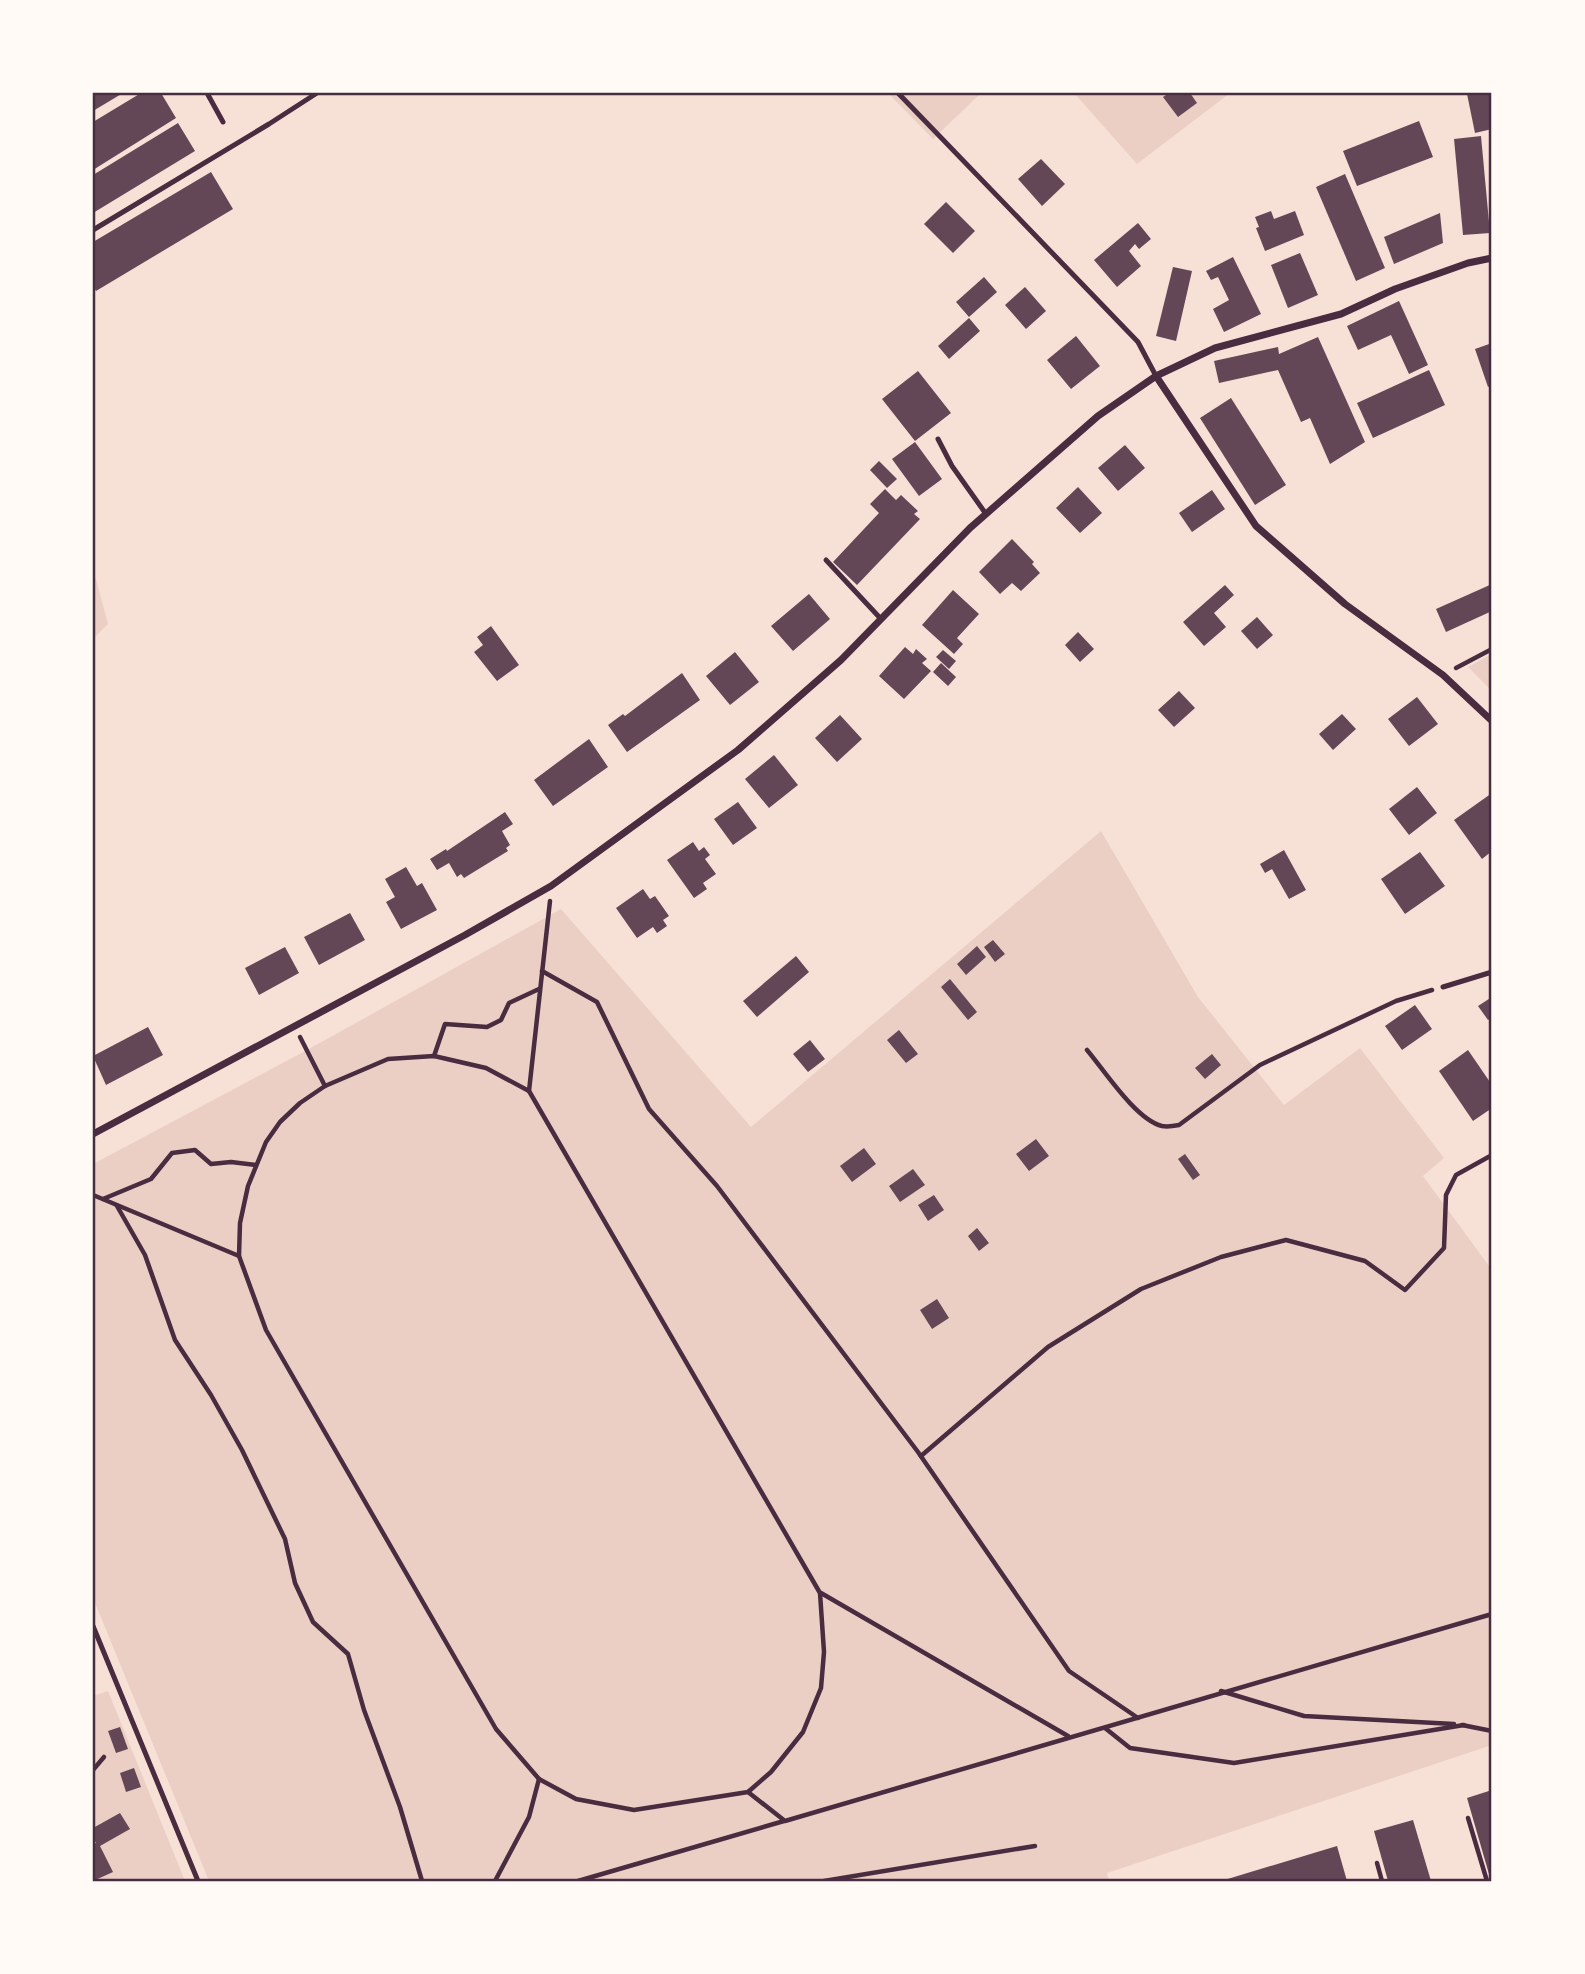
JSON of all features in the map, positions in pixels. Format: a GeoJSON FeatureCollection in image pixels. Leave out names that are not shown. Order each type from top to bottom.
{"type":"FeatureCollection","features":[{"type":"Feature","properties":{"kind":"street"},"geometry":{"type":"LineString","coordinates":[[93,1134],[465,935],[551,886],[738,750],[841,660],[986,514],[1098,416],[1156,376],[1215,348],[1341,314],[1395,289],[1468,262],[1492,258]]}},
{"type":"Feature","properties":{"kind":"street"},"geometry":{"type":"LineString","coordinates":[[1156,376],[1256,526],[1345,604],[1443,675],[1492,721]]}},
{"type":"Feature","properties":{"kind":"lane"},"geometry":{"type":"LineString","coordinates":[[207,93],[223,122]]}},
{"type":"Feature","properties":{"kind":"lane"},"geometry":{"type":"LineString","coordinates":[[93,230],[317,93]]}},
{"type":"Feature","properties":{"kind":"lane"},"geometry":{"type":"LineString","coordinates":[[898,93],[1138,342],[1156,376]]}},
{"type":"Feature","properties":{"kind":"lane"},"geometry":{"type":"LineString","coordinates":[[938,439],[952,466],[986,514]]}},
{"type":"Feature","properties":{"kind":"lane"},"geometry":{"type":"LineString","coordinates":[[826,560],[881,619]]}},
{"type":"Feature","properties":{"kind":"lane"},"geometry":{"type":"LineString","coordinates":[[1443,987],[1492,972]]}},
{"type":"Feature","properties":{"kind":"lane"},"geometry":{"type":"LineString","coordinates":[[93,1626],[198,1881]]}},
{"type":"Feature","properties":{"kind":"path"},"geometry":{"type":"LineString","coordinates":[[1443,675],[1492,649]]}},
{"type":"Feature","properties":{"kind":"path"},"geometry":{"type":"LineString","coordinates":[[528,1091],[551,886]]}},
{"type":"Feature","properties":{"kind":"path"},"geometry":{"type":"LineString","coordinates":[[542,971],[597,1002],[649,1108],[718,1186],[921,1456],[1069,1671],[1138,1718]]}},
{"type":"Feature","properties":{"kind":"path"},"geometry":{"type":"LineString","coordinates":[[1087,1049],[1128,1100],[1149,1121],[1164,1127],[1179,1125],[1260,1065],[1396,1001],[1443,987]]}},
{"type":"Feature","properties":{"kind":"path"},"geometry":{"type":"LineString","coordinates":[[433,1056],[445,1024],[487,1027],[501,1020],[509,1003],[540,989]]}},
{"type":"Feature","properties":{"kind":"path"},"geometry":{"type":"LineString","coordinates":[[293,1026],[326,1086]]}},
{"type":"Feature","properties":{"kind":"path"},"geometry":{"type":"LineString","coordinates":[[433,1056],[486,1068],[528,1091],[820,1593],[824,1652],[821,1688],[803,1732],[771,1772],[748,1792],[634,1810],[576,1800],[539,1779],[496,1730],[266,1330],[239,1256],[240,1223],[248,1186],[266,1142],[280,1122],[300,1103],[326,1086],[388,1059],[433,1056]]}},
{"type":"Feature","properties":{"kind":"path"},"geometry":{"type":"LineString","coordinates":[[103,1199],[151,1178],[172,1153],[195,1150],[211,1164],[231,1162],[256,1166]]}},
{"type":"Feature","properties":{"kind":"path"},"geometry":{"type":"LineString","coordinates":[[921,1456],[1048,1347],[1141,1289],[1221,1257],[1286,1240],[1365,1261],[1405,1290],[1444,1248],[1446,1195],[1456,1175],[1492,1155]]}},
{"type":"Feature","properties":{"kind":"path"},"geometry":{"type":"LineString","coordinates":[[93,1195],[239,1256]]}},
{"type":"Feature","properties":{"kind":"path"},"geometry":{"type":"LineString","coordinates":[[117,1206],[145,1255],[175,1340],[211,1395],[242,1450],[285,1539],[295,1583],[313,1622],[348,1654],[364,1710],[400,1807],[422,1881]]}},
{"type":"Feature","properties":{"kind":"path"},"geometry":{"type":"LineString","coordinates":[[820,1593],[1069,1736]]}},
{"type":"Feature","properties":{"kind":"path"},"geometry":{"type":"LineString","coordinates":[[578,1881],[1492,1614]]}},
{"type":"Feature","properties":{"kind":"path"},"geometry":{"type":"LineString","coordinates":[[1222,1691],[1304,1716],[1464,1725],[1492,1731]]}},
{"type":"Feature","properties":{"kind":"path"},"geometry":{"type":"LineString","coordinates":[[1104,1728],[1130,1748],[1234,1763],[1464,1725]]}},
{"type":"Feature","properties":{"kind":"path"},"geometry":{"type":"LineString","coordinates":[[93,1770],[104,1757]]}},
{"type":"Feature","properties":{"kind":"path"},"geometry":{"type":"LineString","coordinates":[[495,1881],[528,1817],[539,1779]]}},
{"type":"Feature","properties":{"kind":"path"},"geometry":{"type":"LineString","coordinates":[[748,1792],[785,1821]]}},
{"type":"Feature","properties":{"kind":"path"},"geometry":{"type":"LineString","coordinates":[[1468,1818],[1488,1881]]}},
{"type":"Feature","properties":{"kind":"path"},"geometry":{"type":"LineString","coordinates":[[824,1881],[1035,1846]]}},
{"type":"Feature","properties":{"kind":"path"},"geometry":{"type":"LineString","coordinates":[[1377,1863],[1381,1881]]}},
{"type":"Feature","properties":{"kind":"shaded area"},"geometry":{"type":"Polygon","coordinates":[[[888,93],[981,93],[933,139],[888,93]]]}},
{"type":"Feature","properties":{"kind":"shaded area"},"geometry":{"type":"Polygon","coordinates":[[[1074,93],[1230,93],[1137,164],[1074,93]]]}},
{"type":"Feature","properties":{"kind":"shaded area"},"geometry":{"type":"Polygon","coordinates":[[[93,568],[108,624],[93,639],[93,568]]]}},
{"type":"Feature","properties":{"kind":"shaded area"},"geometry":{"type":"Polygon","coordinates":[[[1492,654],[1492,691],[1468,667],[1492,654]]]}},
{"type":"Feature","properties":{"kind":"shaded area"},"geometry":{"type":"Polygon","coordinates":[[[1101,831],[1198,997],[1284,1105],[1360,1048],[1444,1158],[1423,1176],[1492,1270],[1492,1745],[1107,1873],[1109,1881],[209,1881],[93,1598],[93,1164],[307,1050],[561,909],[751,1127],[1101,831]]]}},
{"type":"Feature","properties":{"kind":"shaded area"},"geometry":{"type":"Polygon","coordinates":[[[108,1691],[185,1881],[93,1881],[93,1696],[108,1691]]]}},
{"type":"Feature","properties":{"kind":"building"},"geometry":{"type":"Polygon","coordinates":[[[93,93],[123,93],[93,111],[93,93]]]}},
{"type":"Feature","properties":{"kind":"building"},"geometry":{"type":"Polygon","coordinates":[[[141,93],[161,93],[176,118],[93,170],[93,122],[141,93]]]}},
{"type":"Feature","properties":{"kind":"building"},"geometry":{"type":"Polygon","coordinates":[[[1169,93],[1190,93],[1197,103],[1178,117],[1163,97],[1169,93]]]}},
{"type":"Feature","properties":{"kind":"building"},"geometry":{"type":"Polygon","coordinates":[[[1492,93],[1492,129],[1475,133],[1467,94],[1492,93]]]}},
{"type":"Feature","properties":{"kind":"building"},"geometry":{"type":"Polygon","coordinates":[[[1419,121],[1433,157],[1357,186],[1343,151],[1419,121]]]}},
{"type":"Feature","properties":{"kind":"building"},"geometry":{"type":"Polygon","coordinates":[[[178,123],[195,151],[93,213],[93,175],[178,123]]]}},
{"type":"Feature","properties":{"kind":"building"},"geometry":{"type":"Polygon","coordinates":[[[1481,136],[1490,233],[1463,235],[1454,139],[1481,136]]]}},
{"type":"Feature","properties":{"kind":"building"},"geometry":{"type":"Polygon","coordinates":[[[1041,159],[1065,184],[1042,206],[1018,179],[1041,159]]]}},
{"type":"Feature","properties":{"kind":"building"},"geometry":{"type":"Polygon","coordinates":[[[211,172],[233,209],[96,291],[93,286],[93,242],[211,172]]]}},
{"type":"Feature","properties":{"kind":"building"},"geometry":{"type":"Polygon","coordinates":[[[1345,174],[1385,268],[1356,281],[1316,187],[1345,174]]]}},
{"type":"Feature","properties":{"kind":"building"},"geometry":{"type":"Polygon","coordinates":[[[946,202],[975,231],[953,253],[924,224],[946,202]]]}},
{"type":"Feature","properties":{"kind":"building"},"geometry":{"type":"Polygon","coordinates":[[[1271,211],[1274,219],[1295,211],[1304,235],[1265,251],[1256,228],[1259,227],[1255,217],[1271,211]]]}},
{"type":"Feature","properties":{"kind":"building"},"geometry":{"type":"Polygon","coordinates":[[[1440,213],[1443,243],[1394,264],[1384,237],[1440,213]]]}},
{"type":"Feature","properties":{"kind":"building"},"geometry":{"type":"Polygon","coordinates":[[[1138,223],[1151,239],[1139,249],[1135,244],[1129,251],[1141,266],[1117,287],[1094,260],[1138,223]]]}},
{"type":"Feature","properties":{"kind":"building"},"geometry":{"type":"Polygon","coordinates":[[[1300,253],[1318,295],[1288,308],[1271,265],[1300,253]]]}},
{"type":"Feature","properties":{"kind":"building"},"geometry":{"type":"Polygon","coordinates":[[[1233,257],[1261,314],[1224,332],[1213,309],[1229,300],[1218,277],[1211,280],[1206,271],[1233,257]]]}},
{"type":"Feature","properties":{"kind":"building"},"geometry":{"type":"Polygon","coordinates":[[[1173,267],[1192,271],[1176,341],[1156,336],[1173,267]]]}},
{"type":"Feature","properties":{"kind":"building"},"geometry":{"type":"Polygon","coordinates":[[[984,277],[997,292],[969,317],[956,302],[984,277]]]}},
{"type":"Feature","properties":{"kind":"building"},"geometry":{"type":"Polygon","coordinates":[[[1025,287],[1046,311],[1026,329],[1005,305],[1025,287]]]}},
{"type":"Feature","properties":{"kind":"building"},"geometry":{"type":"Polygon","coordinates":[[[1399,301],[1428,365],[1409,374],[1391,335],[1358,350],[1347,326],[1399,301]]]}},
{"type":"Feature","properties":{"kind":"building"},"geometry":{"type":"Polygon","coordinates":[[[969,318],[980,331],[949,359],[938,346],[969,318]]]}},
{"type":"Feature","properties":{"kind":"building"},"geometry":{"type":"Polygon","coordinates":[[[1076,336],[1100,366],[1071,389],[1047,360],[1076,336]]]}},
{"type":"Feature","properties":{"kind":"building"},"geometry":{"type":"Polygon","coordinates":[[[1318,337],[1365,442],[1330,464],[1310,418],[1301,422],[1278,370],[1219,383],[1214,361],[1278,347],[1279,354],[1318,337]]]}},
{"type":"Feature","properties":{"kind":"building"},"geometry":{"type":"Polygon","coordinates":[[[1492,343],[1492,385],[1488,387],[1475,349],[1492,343]]]}},
{"type":"Feature","properties":{"kind":"building"},"geometry":{"type":"Polygon","coordinates":[[[1429,370],[1445,405],[1373,438],[1357,403],[1429,370]]]}},
{"type":"Feature","properties":{"kind":"building"},"geometry":{"type":"Polygon","coordinates":[[[918,371],[951,413],[915,441],[882,399],[918,371]]]}},
{"type":"Feature","properties":{"kind":"building"},"geometry":{"type":"Polygon","coordinates":[[[1231,398],[1286,485],[1255,505],[1200,418],[1231,398]]]}},
{"type":"Feature","properties":{"kind":"building"},"geometry":{"type":"Polygon","coordinates":[[[915,442],[942,479],[919,496],[892,459],[915,442]]]}},
{"type":"Feature","properties":{"kind":"building"},"geometry":{"type":"Polygon","coordinates":[[[1125,445],[1145,468],[1118,491],[1098,468],[1125,445]]]}},
{"type":"Feature","properties":{"kind":"building"},"geometry":{"type":"Polygon","coordinates":[[[879,461],[897,479],[887,488],[870,470],[879,461]]]}},
{"type":"Feature","properties":{"kind":"building"},"geometry":{"type":"Polygon","coordinates":[[[1078,487],[1102,513],[1080,533],[1056,508],[1078,487]]]}},
{"type":"Feature","properties":{"kind":"building"},"geometry":{"type":"Polygon","coordinates":[[[885,489],[896,500],[901,495],[918,511],[914,514],[920,519],[857,585],[833,562],[879,513],[870,504],[885,489]]]}},
{"type":"Feature","properties":{"kind":"building"},"geometry":{"type":"Polygon","coordinates":[[[1212,490],[1225,509],[1192,532],[1179,513],[1212,490]]]}},
{"type":"Feature","properties":{"kind":"building"},"geometry":{"type":"Polygon","coordinates":[[[1012,539],[1034,562],[1032,564],[1040,573],[1021,591],[1012,583],[1000,594],[979,572],[1012,539]]]}},
{"type":"Feature","properties":{"kind":"building"},"geometry":{"type":"Polygon","coordinates":[[[1492,584],[1492,611],[1446,632],[1436,609],[1492,584]]]}},
{"type":"Feature","properties":{"kind":"building"},"geometry":{"type":"Polygon","coordinates":[[[1225,585],[1234,595],[1214,613],[1226,627],[1204,646],[1183,622],[1225,585]]]}},
{"type":"Feature","properties":{"kind":"building"},"geometry":{"type":"Polygon","coordinates":[[[953,590],[979,614],[957,638],[963,644],[954,654],[922,625],[953,590]]]}},
{"type":"Feature","properties":{"kind":"building"},"geometry":{"type":"Polygon","coordinates":[[[809,594],[830,619],[793,651],[771,626],[809,594]]]}},
{"type":"Feature","properties":{"kind":"building"},"geometry":{"type":"Polygon","coordinates":[[[1257,617],[1273,635],[1257,649],[1241,631],[1257,617]]]}},
{"type":"Feature","properties":{"kind":"building"},"geometry":{"type":"Polygon","coordinates":[[[491,626],[519,665],[497,681],[474,652],[483,645],[477,637],[491,626]]]}},
{"type":"Feature","properties":{"kind":"building"},"geometry":{"type":"Polygon","coordinates":[[[1078,632],[1094,649],[1080,662],[1065,645],[1078,632]]]}},
{"type":"Feature","properties":{"kind":"building"},"geometry":{"type":"Polygon","coordinates":[[[905,647],[913,654],[916,649],[927,659],[922,663],[931,671],[904,699],[879,676],[905,647]]]}},
{"type":"Feature","properties":{"kind":"building"},"geometry":{"type":"Polygon","coordinates":[[[943,650],[956,661],[949,669],[936,657],[943,650]]]}},
{"type":"Feature","properties":{"kind":"building"},"geometry":{"type":"Polygon","coordinates":[[[735,652],[759,682],[730,705],[706,676],[735,652]]]}},
{"type":"Feature","properties":{"kind":"building"},"geometry":{"type":"Polygon","coordinates":[[[941,663],[956,677],[948,686],[933,672],[941,663]]]}},
{"type":"Feature","properties":{"kind":"building"},"geometry":{"type":"Polygon","coordinates":[[[682,673],[700,700],[627,752],[608,725],[623,714],[625,716],[682,673]]]}},
{"type":"Feature","properties":{"kind":"building"},"geometry":{"type":"Polygon","coordinates":[[[1179,691],[1195,708],[1174,727],[1158,710],[1179,691]]]}},
{"type":"Feature","properties":{"kind":"building"},"geometry":{"type":"Polygon","coordinates":[[[1417,697],[1438,724],[1409,746],[1388,719],[1417,697]]]}},
{"type":"Feature","properties":{"kind":"building"},"geometry":{"type":"Polygon","coordinates":[[[1342,714],[1356,729],[1333,750],[1319,734],[1342,714]]]}},
{"type":"Feature","properties":{"kind":"building"},"geometry":{"type":"Polygon","coordinates":[[[840,715],[862,739],[837,762],[815,738],[840,715]]]}},
{"type":"Feature","properties":{"kind":"building"},"geometry":{"type":"Polygon","coordinates":[[[589,739],[608,767],[553,806],[534,780],[589,739]]]}},
{"type":"Feature","properties":{"kind":"building"},"geometry":{"type":"Polygon","coordinates":[[[774,755],[798,785],[769,808],[745,779],[774,755]]]}},
{"type":"Feature","properties":{"kind":"building"},"geometry":{"type":"Polygon","coordinates":[[[1417,787],[1437,813],[1409,835],[1389,809],[1417,787]]]}},
{"type":"Feature","properties":{"kind":"building"},"geometry":{"type":"Polygon","coordinates":[[[1492,793],[1492,851],[1482,859],[1454,820],[1492,793]]]}},
{"type":"Feature","properties":{"kind":"building"},"geometry":{"type":"Polygon","coordinates":[[[738,802],[757,828],[733,845],[714,819],[738,802]]]}},
{"type":"Feature","properties":{"kind":"building"},"geometry":{"type":"Polygon","coordinates":[[[505,812],[513,824],[502,831],[510,845],[506,848],[508,851],[464,878],[461,874],[457,877],[449,863],[437,870],[430,859],[446,849],[447,851],[505,812]]]}},
{"type":"Feature","properties":{"kind":"building"},"geometry":{"type":"Polygon","coordinates":[[[693,842],[699,851],[704,847],[710,855],[705,859],[716,874],[703,883],[707,889],[694,898],[667,860],[693,842]]]}},
{"type":"Feature","properties":{"kind":"building"},"geometry":{"type":"Polygon","coordinates":[[[1284,850],[1306,890],[1289,899],[1272,869],[1265,873],[1260,864],[1284,850]]]}},
{"type":"Feature","properties":{"kind":"building"},"geometry":{"type":"Polygon","coordinates":[[[1420,852],[1445,886],[1405,914],[1381,879],[1420,852]]]}},
{"type":"Feature","properties":{"kind":"building"},"geometry":{"type":"Polygon","coordinates":[[[406,867],[417,886],[422,883],[437,910],[401,929],[386,902],[395,897],[385,879],[406,867]]]}},
{"type":"Feature","properties":{"kind":"building"},"geometry":{"type":"Polygon","coordinates":[[[643,889],[650,899],[655,896],[669,916],[663,920],[667,926],[657,933],[653,927],[637,938],[616,908],[643,889]]]}},
{"type":"Feature","properties":{"kind":"building"},"geometry":{"type":"Polygon","coordinates":[[[350,913],[365,940],[319,965],[304,937],[350,913]]]}},
{"type":"Feature","properties":{"kind":"building"},"geometry":{"type":"Polygon","coordinates":[[[993,940],[1005,954],[995,962],[984,947],[993,940]]]}},
{"type":"Feature","properties":{"kind":"building"},"geometry":{"type":"Polygon","coordinates":[[[977,946],[986,957],[966,975],[957,964],[977,946]]]}},
{"type":"Feature","properties":{"kind":"building"},"geometry":{"type":"Polygon","coordinates":[[[285,947],[299,973],[259,995],[245,968],[285,947]]]}},
{"type":"Feature","properties":{"kind":"building"},"geometry":{"type":"Polygon","coordinates":[[[796,956],[809,972],[757,1017],[743,1001],[796,956]]]}},
{"type":"Feature","properties":{"kind":"building"},"geometry":{"type":"Polygon","coordinates":[[[950,979],[977,1012],[968,1020],[941,987],[950,979]]]}},
{"type":"Feature","properties":{"kind":"building"},"geometry":{"type":"Polygon","coordinates":[[[1492,997],[1492,1018],[1488,1020],[1478,1006],[1492,997]]]}},
{"type":"Feature","properties":{"kind":"building"},"geometry":{"type":"Polygon","coordinates":[[[1415,1005],[1432,1029],[1402,1050],[1385,1026],[1415,1005]]]}},
{"type":"Feature","properties":{"kind":"building"},"geometry":{"type":"Polygon","coordinates":[[[148,1027],[163,1055],[106,1085],[93,1056],[148,1027]]]}},
{"type":"Feature","properties":{"kind":"building"},"geometry":{"type":"Polygon","coordinates":[[[899,1030],[918,1054],[906,1063],[887,1040],[899,1030]]]}},
{"type":"Feature","properties":{"kind":"building"},"geometry":{"type":"Polygon","coordinates":[[[810,1040],[825,1059],[808,1072],[793,1054],[810,1040]]]}},
{"type":"Feature","properties":{"kind":"building"},"geometry":{"type":"Polygon","coordinates":[[[1468,1050],[1492,1085],[1492,1108],[1473,1121],[1439,1071],[1468,1050]]]}},
{"type":"Feature","properties":{"kind":"building"},"geometry":{"type":"Polygon","coordinates":[[[1212,1054],[1221,1065],[1205,1079],[1195,1068],[1212,1054]]]}},
{"type":"Feature","properties":{"kind":"building"},"geometry":{"type":"Polygon","coordinates":[[[1036,1139],[1049,1156],[1029,1171],[1016,1154],[1036,1139]]]}},
{"type":"Feature","properties":{"kind":"building"},"geometry":{"type":"Polygon","coordinates":[[[864,1148],[876,1164],[852,1182],[840,1166],[864,1148]]]}},
{"type":"Feature","properties":{"kind":"building"},"geometry":{"type":"Polygon","coordinates":[[[1185,1154],[1200,1175],[1193,1180],[1178,1159],[1185,1154]]]}},
{"type":"Feature","properties":{"kind":"building"},"geometry":{"type":"Polygon","coordinates":[[[913,1169],[925,1185],[900,1202],[889,1186],[913,1169]]]}},
{"type":"Feature","properties":{"kind":"building"},"geometry":{"type":"Polygon","coordinates":[[[934,1195],[944,1210],[928,1221],[918,1205],[934,1195]]]}},
{"type":"Feature","properties":{"kind":"building"},"geometry":{"type":"Polygon","coordinates":[[[977,1228],[989,1243],[979,1251],[968,1236],[977,1228]]]}},
{"type":"Feature","properties":{"kind":"building"},"geometry":{"type":"Polygon","coordinates":[[[937,1299],[949,1318],[932,1329],[920,1310],[937,1299]]]}},
{"type":"Feature","properties":{"kind":"building"},"geometry":{"type":"Polygon","coordinates":[[[120,1727],[128,1749],[116,1753],[108,1731],[120,1727]]]}},
{"type":"Feature","properties":{"kind":"building"},"geometry":{"type":"Polygon","coordinates":[[[134,1768],[141,1787],[126,1792],[120,1773],[134,1768]]]}},
{"type":"Feature","properties":{"kind":"building"},"geometry":{"type":"Polygon","coordinates":[[[1492,1790],[1492,1881],[1491,1881],[1467,1798],[1492,1790]]]}},
{"type":"Feature","properties":{"kind":"building"},"geometry":{"type":"Polygon","coordinates":[[[120,1813],[130,1829],[100,1846],[113,1872],[93,1881],[93,1844],[96,1843],[93,1828],[120,1813]]]}},
{"type":"Feature","properties":{"kind":"building"},"geometry":{"type":"Polygon","coordinates":[[[1413,1820],[1431,1881],[1388,1881],[1374,1831],[1413,1820]]]}},
{"type":"Feature","properties":{"kind":"building"},"geometry":{"type":"Polygon","coordinates":[[[1337,1846],[1347,1881],[1221,1881],[1337,1846]]]}}]}
